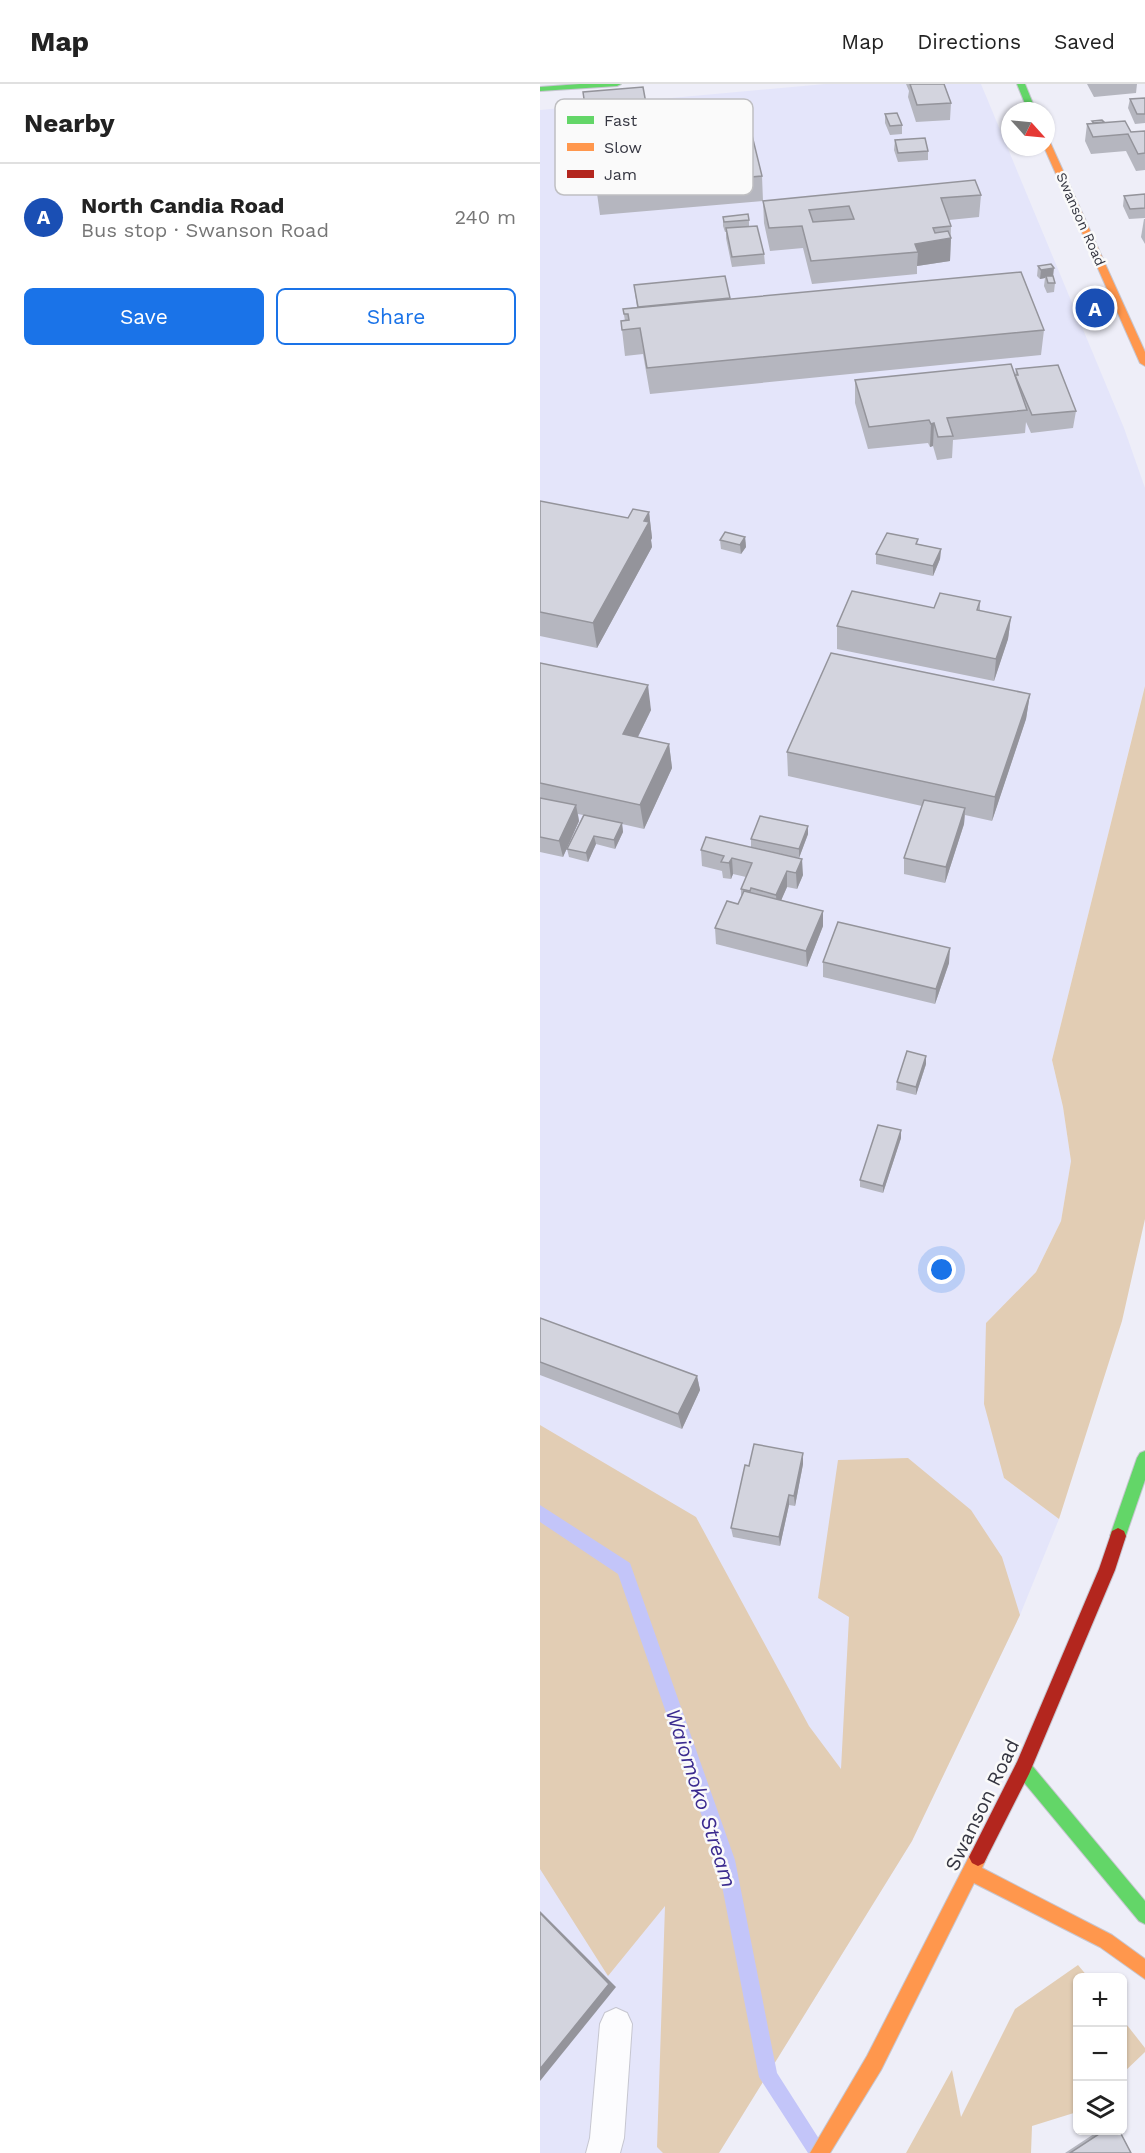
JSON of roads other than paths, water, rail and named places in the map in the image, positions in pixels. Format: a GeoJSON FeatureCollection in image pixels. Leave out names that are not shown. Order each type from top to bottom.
{"type":"FeatureCollection","features":[{"type":"Feature","properties":{"kind":"main road"},"geometry":{"type":"LineString","coordinates":[[540,89],[617,84]]}},
{"type":"Feature","properties":{"kind":"main road"},"geometry":{"type":"LineString","coordinates":[[1021,84],[1028,102]]}},
{"type":"Feature","properties":{"kind":"main road","name":"Swanson Road"},"geometry":{"type":"LineString","coordinates":[[1052,156],[1145,363]]}},
{"type":"Feature","properties":{"kind":"main road","name":"Swanson Road"},"geometry":{"type":"LineString","coordinates":[[819,2153],[874,2063],[1023,1768],[1107,1570],[1145,1458]]}},
{"type":"Feature","properties":{"kind":"main road"},"geometry":{"type":"LineString","coordinates":[[1023,1768],[1145,1915]]}},
{"type":"Feature","properties":{"kind":"main road"},"geometry":{"type":"LineString","coordinates":[[972,1872],[1106,1941],[1145,1970]]}},
{"type":"Feature","properties":{"kind":"lane"},"geometry":{"type":"LineString","coordinates":[[603,2153],[607,2138],[616,2024]]}},
{"type":"Feature","properties":{"kind":"waterway","name":"Waiomoko Stream"},"geometry":{"type":"LineString","coordinates":[[540,1513],[624,1569],[726,1860],[768,2077],[819,2153]]}},
{"type":"Feature","properties":{"kind":"place","name":"North Candia Road"},"geometry":{"type":"Point","coordinates":[1095,308]}}]}
